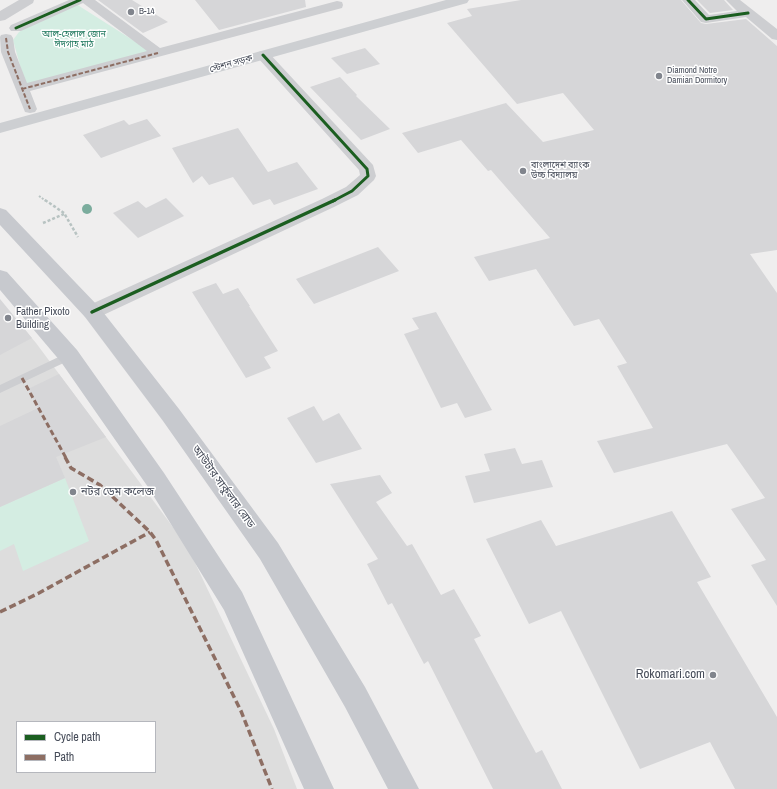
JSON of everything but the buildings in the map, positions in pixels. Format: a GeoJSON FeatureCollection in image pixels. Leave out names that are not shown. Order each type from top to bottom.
{"type":"FeatureCollection","features":[{"type":"Feature","properties":{"kind":"main road","name":"স্টেশন সড়ক"},"geometry":{"type":"LineString","coordinates":[[0,117],[421,0]]}},
{"type":"Feature","properties":{"kind":"main road","name":"স্টেশন সড়ক"},"geometry":{"type":"LineString","coordinates":[[0,128],[263,55],[443,2],[462,0]]}},
{"type":"Feature","properties":{"kind":"main road","name":"আউটার সার্কুলার রোড"},"geometry":{"type":"LineString","coordinates":[[0,214],[92,312],[170,415],[269,551],[355,698],[404,789]]}},
{"type":"Feature","properties":{"kind":"main road"},"geometry":{"type":"LineString","coordinates":[[0,277],[69,356],[156,480],[233,601],[319,789]]}},
{"type":"Feature","properties":{"kind":"street"},"geometry":{"type":"LineString","coordinates":[[0,17],[26,0]]}},
{"type":"Feature","properties":{"kind":"street"},"geometry":{"type":"LineString","coordinates":[[7,35],[80,0]]}},
{"type":"Feature","properties":{"kind":"street"},"geometry":{"type":"LineString","coordinates":[[87,0],[158,53]]}},
{"type":"Feature","properties":{"kind":"street"},"geometry":{"type":"LineString","coordinates":[[688,0],[706,19],[748,13]]}},
{"type":"Feature","properties":{"kind":"street"},"geometry":{"type":"LineString","coordinates":[[732,0],[777,36]]}},
{"type":"Feature","properties":{"kind":"street"},"geometry":{"type":"LineString","coordinates":[[22,89],[158,53],[223,33],[337,5],[333,1]]}},
{"type":"Feature","properties":{"kind":"street"},"geometry":{"type":"LineString","coordinates":[[0,23],[7,35],[8,52],[30,109]]}},
{"type":"Feature","properties":{"kind":"street"},"geometry":{"type":"LineString","coordinates":[[92,312],[328,203],[352,191],[368,176],[367,169],[263,55]]}},
{"type":"Feature","properties":{"kind":"lane"},"geometry":{"type":"LineString","coordinates":[[0,389],[69,356]]}},
{"type":"Feature","properties":{"kind":"path"},"geometry":{"type":"LineString","coordinates":[[39,196],[64,213],[78,237]]}},
{"type":"Feature","properties":{"kind":"path"},"geometry":{"type":"LineString","coordinates":[[43,223],[64,213]]}},
{"type":"Feature","properties":{"kind":"shaded area","name":"নটর ডেম কলেজ"},"geometry":{"type":"Polygon","coordinates":[[[0,300],[36,343],[187,546],[274,729],[297,789],[0,789],[0,300]]]}},
{"type":"Feature","properties":{"kind":"green space","name":"আল-হেলাল জোন ঈদগাহ মাঠ"},"geometry":{"type":"Polygon","coordinates":[[[76,4],[150,51],[26,87],[13,40],[19,32],[31,25],[76,4]]]}},
{"type":"Feature","properties":{"kind":"green space"},"geometry":{"type":"Polygon","coordinates":[[[65,478],[89,541],[23,571],[14,544],[0,551],[0,507],[65,478]]]}},
{"type":"Feature","properties":{"kind":"marked path"},"geometry":{"type":"LineString","coordinates":[[6,38],[8,52],[30,109]]}},
{"type":"Feature","properties":{"kind":"marked path"},"geometry":{"type":"LineString","coordinates":[[22,89],[158,53]]}},
{"type":"Feature","properties":{"kind":"marked path"},"geometry":{"type":"LineString","coordinates":[[22,378],[71,468],[100,485],[150,532],[156,540],[241,711],[272,789]]}},
{"type":"Feature","properties":{"kind":"marked path"},"geometry":{"type":"LineString","coordinates":[[0,612],[39,593],[150,532]]}},
{"type":"Feature","properties":{"kind":"cycle path"},"geometry":{"type":"LineString","coordinates":[[16,28],[80,0]]}},
{"type":"Feature","properties":{"kind":"cycle path"},"geometry":{"type":"LineString","coordinates":[[688,0],[706,19],[748,13]]}},
{"type":"Feature","properties":{"kind":"cycle path"},"geometry":{"type":"LineString","coordinates":[[92,312],[328,203],[352,191],[368,176],[367,169],[263,55]]}},
{"type":"Feature","properties":{"kind":"place","name":"B-14"},"geometry":{"type":"Point","coordinates":[131,12]}},
{"type":"Feature","properties":{"kind":"place","name":"Diamond Notre Damian Dormitory"},"geometry":{"type":"Point","coordinates":[659,76]}},
{"type":"Feature","properties":{"kind":"place","name":"বাংলাদেশ ব্যাংক উচ্চ বিদ্যালয়"},"geometry":{"type":"Point","coordinates":[523,171]}},
{"type":"Feature","properties":{"kind":"place","name":"Father Pixoto Building"},"geometry":{"type":"Point","coordinates":[8,318]}},
{"type":"Feature","properties":{"kind":"place","name":"নটর ডেম কলেজ"},"geometry":{"type":"Point","coordinates":[73,492]}},
{"type":"Feature","properties":{"kind":"place","name":"Rokomari.com"},"geometry":{"type":"Point","coordinates":[713,675]}}]}
